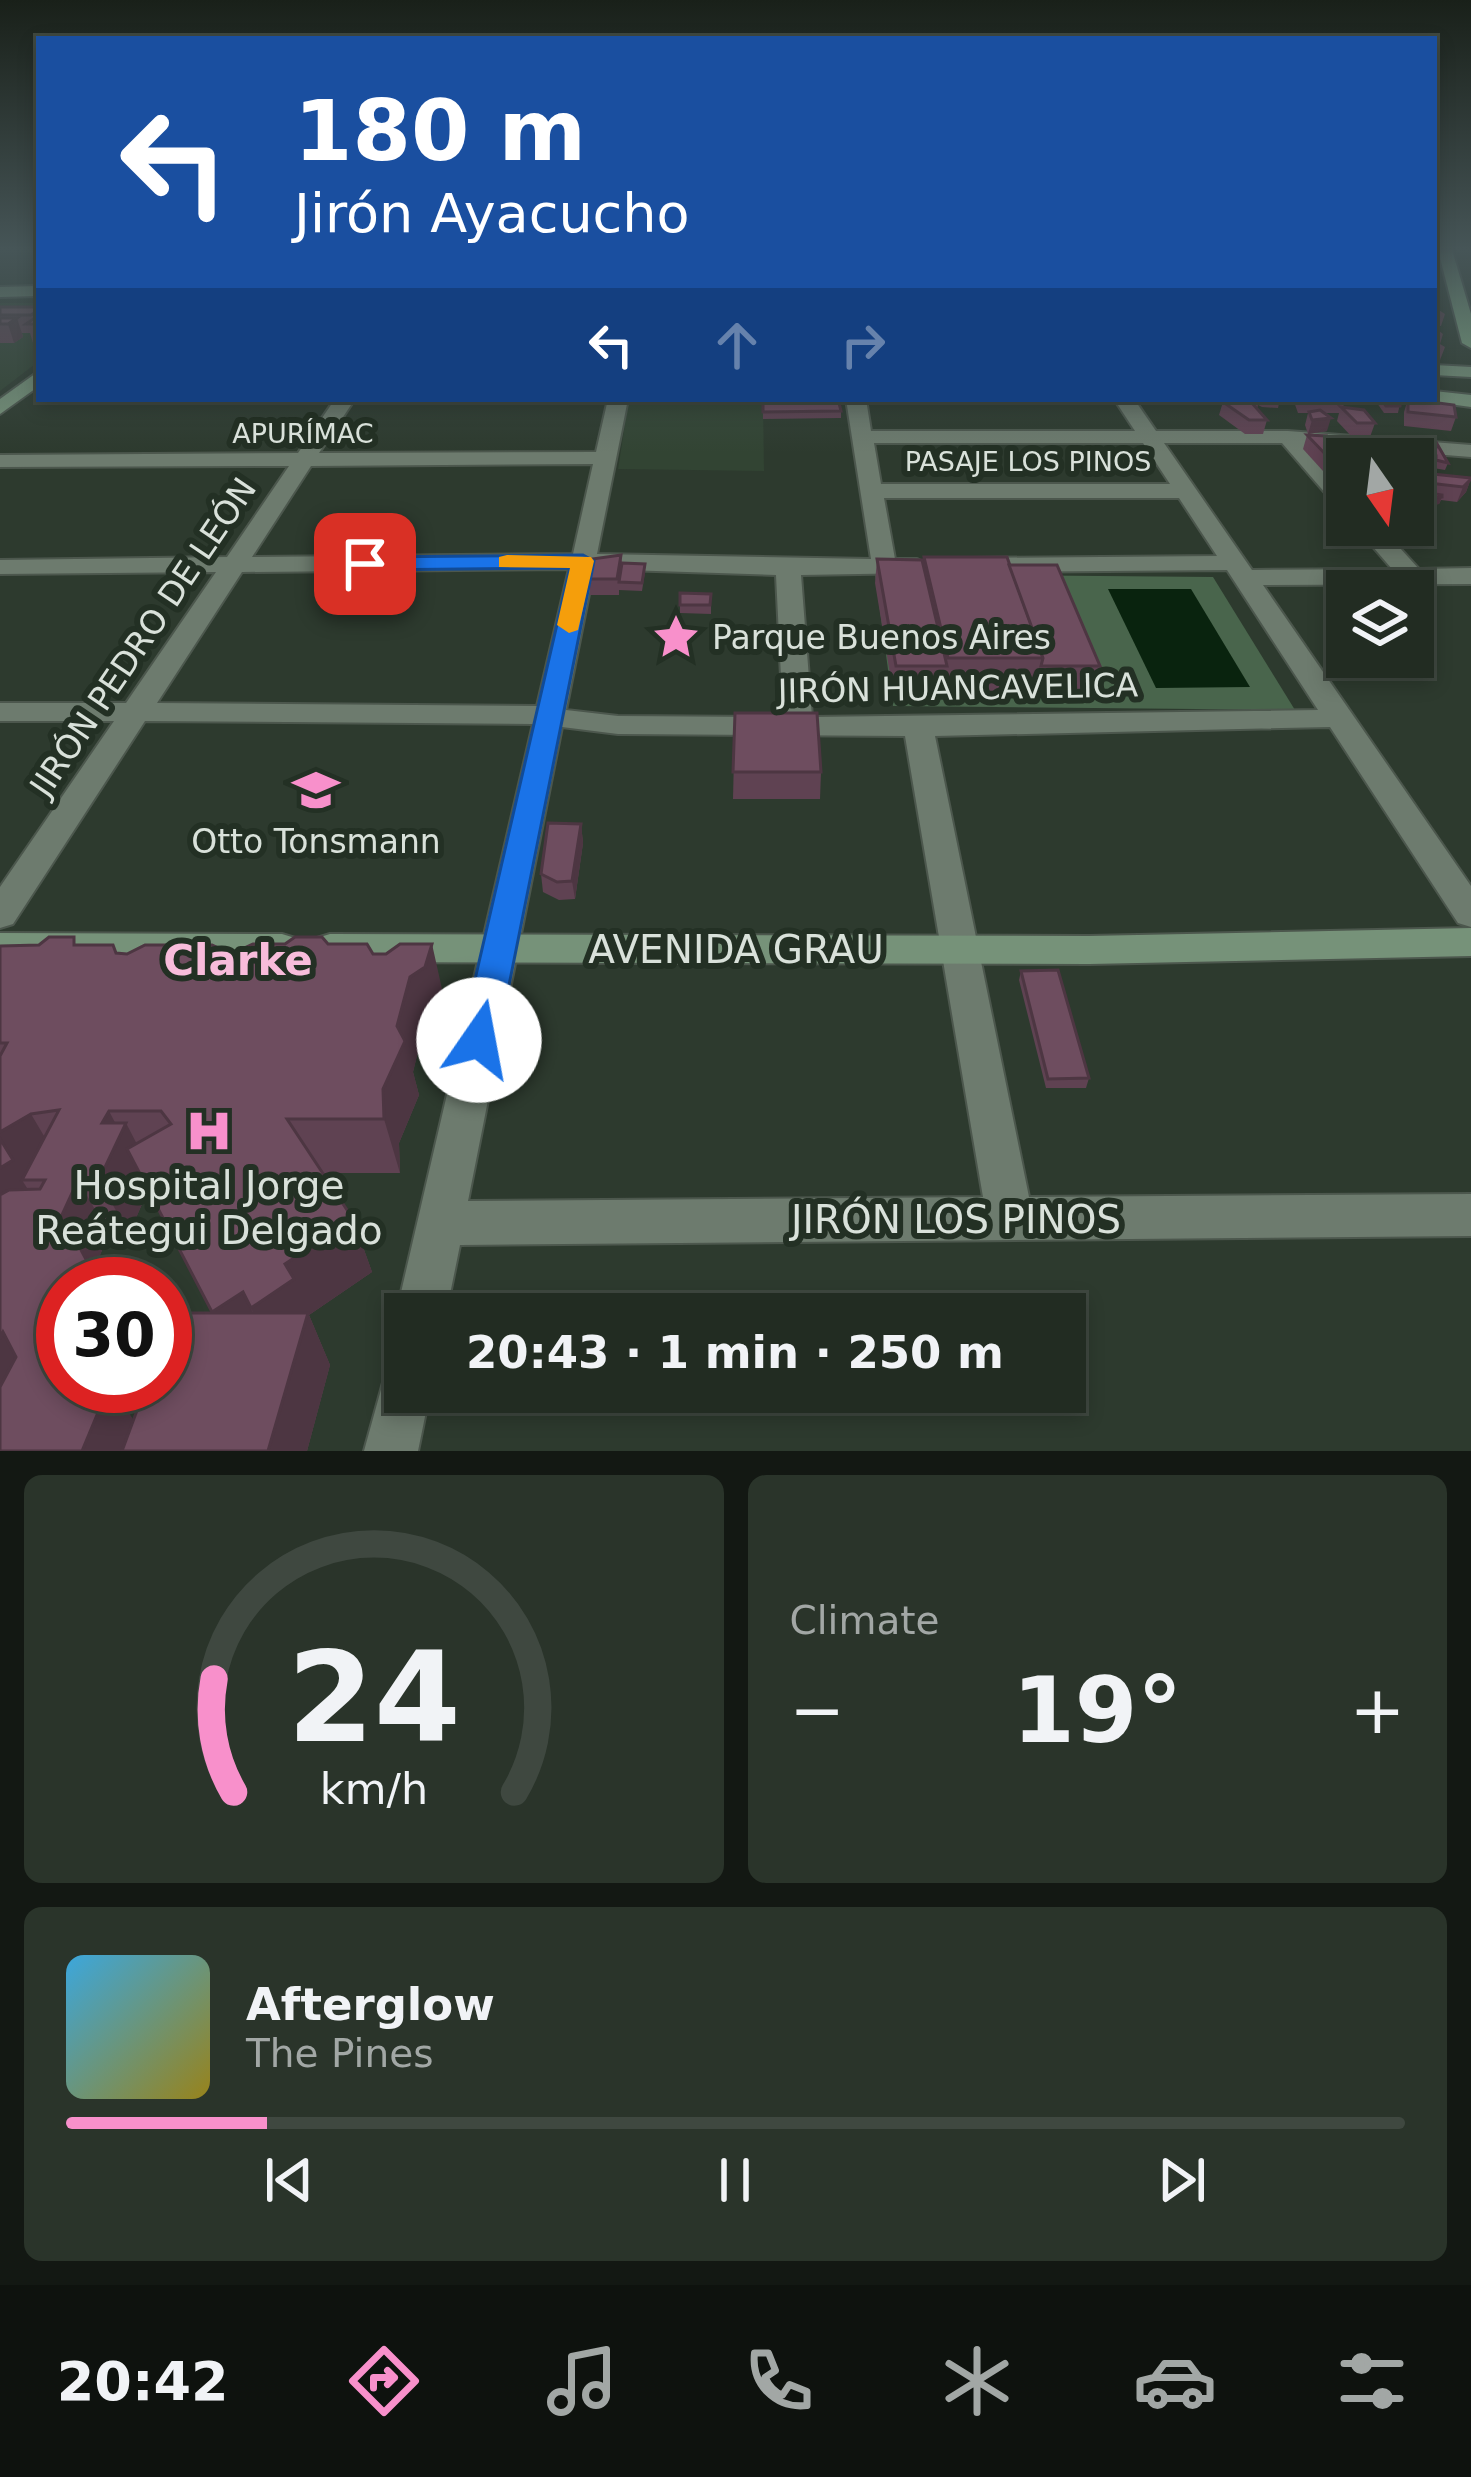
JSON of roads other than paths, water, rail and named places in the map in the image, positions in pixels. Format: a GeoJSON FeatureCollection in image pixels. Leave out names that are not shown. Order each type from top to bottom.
{"type":"FeatureCollection","features":[{"type":"Feature","properties":{"kind":"main road"},"geometry":{"type":"LineString","coordinates":[[1437,370],[1471,372]]}},
{"type":"Feature","properties":{"kind":"main road"},"geometry":{"type":"LineString","coordinates":[[0,408],[36,382]]}},
{"type":"Feature","properties":{"kind":"main road"},"geometry":{"type":"LineString","coordinates":[[1437,397],[1471,401]]}},
{"type":"Feature","properties":{"kind":"main road","name":"AVENIDA GRAU"},"geometry":{"type":"LineString","coordinates":[[0,947],[960,950],[1471,942]]}},
{"type":"Feature","properties":{"kind":"street","name":"JIRÓN PEDRO DE LEÓN"},"geometry":{"type":"LineString","coordinates":[[0,915],[343,402]]}},
{"type":"Feature","properties":{"kind":"street"},"geometry":{"type":"LineString","coordinates":[[425,1293],[617,402]]}},
{"type":"Feature","properties":{"kind":"street"},"geometry":{"type":"LineString","coordinates":[[856,402],[884,566]]}},
{"type":"Feature","properties":{"kind":"street"},"geometry":{"type":"LineString","coordinates":[[1126,402],[1471,914]]}},
{"type":"Feature","properties":{"kind":"street"},"geometry":{"type":"LineString","coordinates":[[862,437],[1288,437],[1471,451]]}},
{"type":"Feature","properties":{"kind":"street"},"geometry":{"type":"LineString","coordinates":[[1288,437],[1326,480]]}},
{"type":"Feature","properties":{"kind":"street","name":"APURÍMAC"},"geometry":{"type":"LineString","coordinates":[[0,461],[605,458]]}},
{"type":"Feature","properties":{"kind":"street","name":"PASAJE LOS PINOS"},"geometry":{"type":"LineString","coordinates":[[872,491],[1184,491]]}},
{"type":"Feature","properties":{"kind":"street"},"geometry":{"type":"LineString","coordinates":[[1385,546],[1407,570]]}},
{"type":"Feature","properties":{"kind":"street"},"geometry":{"type":"LineString","coordinates":[[0,566],[583,561],[1326,574]]}},
{"type":"Feature","properties":{"kind":"street"},"geometry":{"type":"LineString","coordinates":[[788,568],[799,726]]}},
{"type":"Feature","properties":{"kind":"street"},"geometry":{"type":"LineString","coordinates":[[1434,576],[1471,576]]}},
{"type":"Feature","properties":{"kind":"street","name":"JIRÓN HUANCAVELICA"},"geometry":{"type":"LineString","coordinates":[[0,712],[509,712],[618,725],[919,727],[1342,718]]}},
{"type":"Feature","properties":{"kind":"street"},"geometry":{"type":"LineString","coordinates":[[919,727],[1010,1219]]}},
{"type":"Feature","properties":{"kind":"street","name":"JIRÓN LOS PINOS"},"geometry":{"type":"LineString","coordinates":[[440,1223],[1471,1215]]}},
{"type":"Feature","properties":{"kind":"street"},"geometry":{"type":"LineString","coordinates":[[391,1451],[399,1413]]}},
{"type":"Feature","properties":{"kind":"place","name":"Parque Buenos Aires"},"geometry":{"type":"Point","coordinates":[676,637]}},
{"type":"Feature","properties":{"kind":"place","name":"Otto Tonsmann"},"geometry":{"type":"Point","coordinates":[316,790]}},
{"type":"Feature","properties":{"kind":"place","name":"Hospital Jorge Reátegui Delgado"},"geometry":{"type":"Point","coordinates":[209,1131]}},
{"type":"Feature","properties":{"kind":"district","name":"Clarke"},"geometry":{"type":"Point","coordinates":[238,960]}}]}
